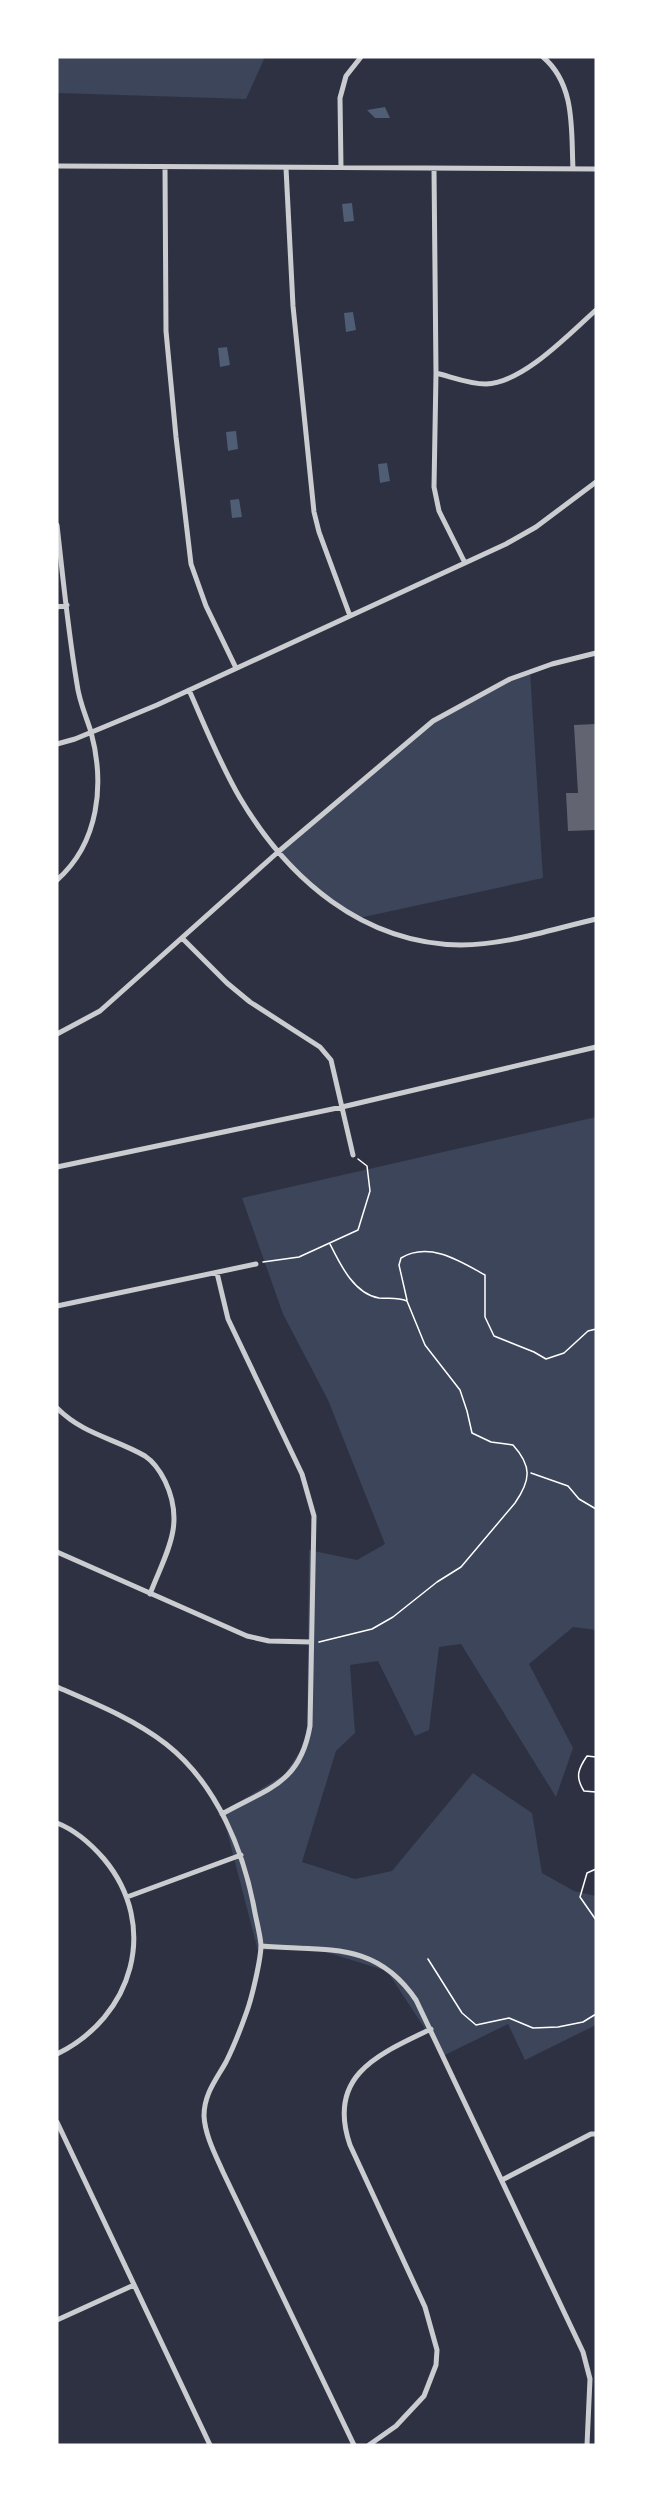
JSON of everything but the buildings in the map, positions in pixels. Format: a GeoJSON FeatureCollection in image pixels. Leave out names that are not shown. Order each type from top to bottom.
{"type":"FeatureCollection","features":[{"type":"Feature","properties":{"kind":"street"},"geometry":{"type":"LineString","coordinates":[[341,168],[340,98],[346,76],[361,57]]}},
{"type":"Feature","properties":{"kind":"street"},"geometry":{"type":"LineString","coordinates":[[543,57],[557,72],[567,92],[573,170]]}},
{"type":"Feature","properties":{"kind":"street"},"geometry":{"type":"LineString","coordinates":[[57,166],[596,169]]}},
{"type":"Feature","properties":{"kind":"street"},"geometry":{"type":"LineString","coordinates":[[165,167],[166,331],[191,564],[206,606],[236,668]]}},
{"type":"Feature","properties":{"kind":"street"},"geometry":{"type":"LineString","coordinates":[[286,168],[293,306],[314,512],[319,532],[350,616]]}},
{"type":"Feature","properties":{"kind":"street"},"geometry":{"type":"LineString","coordinates":[[434,169],[436,373],[434,487],[439,511],[465,563]]}},
{"type":"Feature","properties":{"kind":"street"},"geometry":{"type":"LineString","coordinates":[[436,373],[477,384],[505,380],[544,355],[596,310]]}},
{"type":"Feature","properties":{"kind":"street"},"geometry":{"type":"LineString","coordinates":[[57,744],[189,690],[465,563],[536,527],[596,482]]}},
{"type":"Feature","properties":{"kind":"street"},"geometry":{"type":"LineString","coordinates":[[57,525],[77,685],[91,732],[99,771],[99,791],[93,824],[80,852],[66,872],[57,880]]}},
{"type":"Feature","properties":{"kind":"street"},"geometry":{"type":"LineString","coordinates":[[57,607],[67,605]]}},
{"type":"Feature","properties":{"kind":"street"},"geometry":{"type":"LineString","coordinates":[[57,1034],[100,1011],[278,852],[433,721],[510,679],[552,664],[596,653]]}},
{"type":"Feature","properties":{"kind":"street"},"geometry":{"type":"LineString","coordinates":[[189,690],[235,789],[278,852],[303,879],[321,894],[380,930],[398,937],[441,943],[488,943],[596,919]]}},
{"type":"Feature","properties":{"kind":"street"},"geometry":{"type":"LineString","coordinates":[[183,939],[250,1002],[320,1047],[332,1060],[353,1155]]}},
{"type":"Feature","properties":{"kind":"street"},"geometry":{"type":"LineString","coordinates":[[57,1167],[342,1107],[596,1047]]}},
{"type":"Feature","properties":{"kind":"street"},"geometry":{"type":"LineString","coordinates":[[57,1306],[256,1264]]}},
{"type":"Feature","properties":{"kind":"street"},"geometry":{"type":"LineString","coordinates":[[217,1273],[228,1319],[302,1474],[314,1516],[310,1726],[307,1741],[298,1765],[286,1778],[222,1814]]}},
{"type":"Feature","properties":{"kind":"street"},"geometry":{"type":"LineString","coordinates":[[57,1408],[83,1430],[144,1456],[155,1464],[163,1476],[175,1508],[176,1522],[173,1536],[150,1594]]}},
{"type":"Feature","properties":{"kind":"street"},"geometry":{"type":"LineString","coordinates":[[57,1552],[247,1636],[269,1641],[311,1642]]}},
{"type":"Feature","properties":{"kind":"street"},"geometry":{"type":"LineString","coordinates":[[57,1687],[140,1726],[166,1744],[190,1766],[222,1814],[241,1855],[248,1878],[261,1946],[247,2011],[205,2101],[204,2117],[208,2138],[354,2445]]}},
{"type":"Feature","properties":{"kind":"street"},"geometry":{"type":"LineString","coordinates":[[57,1823],[75,1833],[99,1853],[113,1870],[127,1897],[134,1924],[134,1948],[121,1994],[100,2023],[75,2045],[57,2054]]}},
{"type":"Feature","properties":{"kind":"street"},"geometry":{"type":"LineString","coordinates":[[127,1897],[241,1855]]}},
{"type":"Feature","properties":{"kind":"street"},"geometry":{"type":"LineString","coordinates":[[261,1946],[358,1953],[376,1962],[406,1985],[431,2029],[583,2352],[590,2379],[587,2445]]}},
{"type":"Feature","properties":{"kind":"street"},"geometry":{"type":"LineString","coordinates":[[369,2445],[396,2426],[424,2396],[436,2365],[437,2350],[425,2307],[350,2145],[344,2129],[344,2112],[352,2084],[358,2073],[378,2055],[431,2029]]}},
{"type":"Feature","properties":{"kind":"street"},"geometry":{"type":"LineString","coordinates":[[57,2122],[210,2445]]}},
{"type":"Feature","properties":{"kind":"street"},"geometry":{"type":"LineString","coordinates":[[502,2180],[591,2134],[596,2134]]}},
{"type":"Feature","properties":{"kind":"street"},"geometry":{"type":"LineString","coordinates":[[57,2320],[134,2285]]}},
{"type":"Feature","properties":{"kind":"street"},"geometry":{"type":"LineString","coordinates":[[589,2399],[596,2399]]}},
{"type":"Feature","properties":{"kind":"path"},"geometry":{"type":"LineString","coordinates":[[256,1264],[299,1257],[358,1230],[370,1191],[367,1167],[353,1155]]}},
{"type":"Feature","properties":{"kind":"path"},"geometry":{"type":"LineString","coordinates":[[330,1244],[355,1285],[378,1298],[398,1297],[407,1301]]}},
{"type":"Feature","properties":{"kind":"path"},"geometry":{"type":"LineString","coordinates":[[311,1642],[372,1629],[393,1617],[437,1582],[461,1567],[515,1503],[529,1472],[524,1457],[513,1446],[491,1442],[472,1433],[460,1390],[425,1345],[407,1301],[399,1265],[401,1258],[409,1253],[424,1251],[454,1258],[485,1275],[485,1317],[494,1336],[546,1359],[564,1353],[588,1331],[596,1329]]}},
{"type":"Feature","properties":{"kind":"path"},"geometry":{"type":"LineString","coordinates":[[529,1472],[568,1486],[579,1499],[596,1509]]}},
{"type":"Feature","properties":{"kind":"path"},"geometry":{"type":"LineString","coordinates":[[596,1757],[587,1756],[579,1767],[578,1780],[584,1791],[596,1791]]}},
{"type":"Feature","properties":{"kind":"path"},"geometry":{"type":"LineString","coordinates":[[596,1869],[587,1873],[580,1897],[596,1920]]}},
{"type":"Feature","properties":{"kind":"path"},"geometry":{"type":"LineString","coordinates":[[428,1959],[454,2002],[462,2013],[476,2025],[509,2018],[533,2028],[558,2027],[583,2022],[596,2014]]}},
{"type":"Feature","properties":{"kind":"shaded area"},"geometry":{"type":"Polygon","coordinates":[[[57,57],[265,57],[246,99],[57,93],[57,57]]]}},
{"type":"Feature","properties":{"kind":"shaded area"},"geometry":{"type":"Polygon","coordinates":[[[385,107],[390,118],[375,118],[367,110],[385,107]]]}},
{"type":"Feature","properties":{"kind":"shaded area"},"geometry":{"type":"Polygon","coordinates":[[[352,203],[354,221],[344,222],[342,204],[352,203]]]}},
{"type":"Feature","properties":{"kind":"shaded area"},"geometry":{"type":"Polygon","coordinates":[[[353,312],[356,330],[346,332],[344,313],[353,312]]]}},
{"type":"Feature","properties":{"kind":"shaded area"},"geometry":{"type":"Polygon","coordinates":[[[227,347],[230,365],[220,367],[218,348],[227,347]]]}},
{"type":"Feature","properties":{"kind":"shaded area"},"geometry":{"type":"Polygon","coordinates":[[[236,431],[238,449],[228,451],[226,432],[236,431]]]}},
{"type":"Feature","properties":{"kind":"shaded area"},"geometry":{"type":"Polygon","coordinates":[[[387,463],[390,481],[380,483],[378,464],[387,463]]]}},
{"type":"Feature","properties":{"kind":"shaded area"},"geometry":{"type":"Polygon","coordinates":[[[239,499],[242,517],[232,518],[230,500],[239,499]]]}},
{"type":"Feature","properties":{"kind":"shaded area"},"geometry":{"type":"Polygon","coordinates":[[[530,671],[543,878],[359,918],[321,894],[278,852],[433,721],[530,671]]]}},
{"type":"Feature","properties":{"kind":"shaded area"},"geometry":{"type":"Polygon","coordinates":[[[596,1117],[596,1630],[573,1627],[529,1664],[573,1748],[556,1797],[461,1644],[439,1647],[429,1730],[415,1736],[378,1661],[350,1665],[355,1733],[336,1751],[302,1862],[355,1879],[392,1871],[473,1773],[532,1813],[542,1873],[574,1891],[596,1896],[596,2025],[525,2060],[508,2024],[443,2056],[387,1971],[303,1945],[258,1951],[222,1812],[284,1775],[307,1741],[309,1550],[357,1560],[385,1544],[328,1400],[283,1314],[242,1198],[596,1117]]]}}]}
